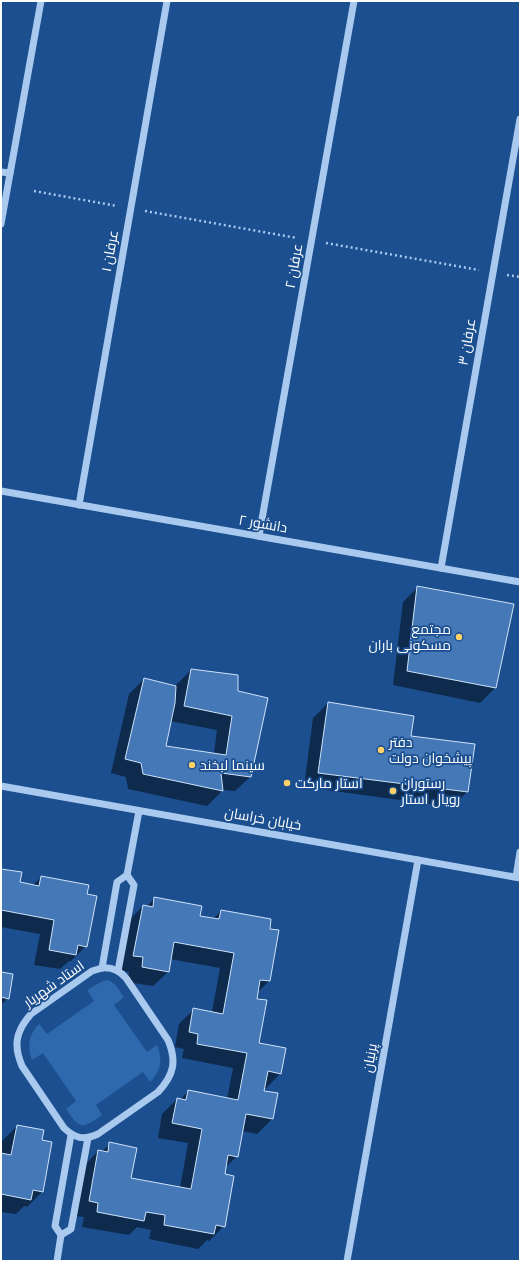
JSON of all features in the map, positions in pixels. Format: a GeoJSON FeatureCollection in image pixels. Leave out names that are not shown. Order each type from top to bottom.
{"type":"FeatureCollection","features":[{"type":"Feature","properties":{"kind":"street"},"geometry":{"type":"LineString","coordinates":[[1,224],[41,1]]}},
{"type":"Feature","properties":{"kind":"street","name":"عرفان ۱"},"geometry":{"type":"LineString","coordinates":[[79,505],[167,1]]}},
{"type":"Feature","properties":{"kind":"street","name":"عرفان ۲"},"geometry":{"type":"LineString","coordinates":[[259,536],[354,1]]}},
{"type":"Feature","properties":{"kind":"street","name":"عرفان ۳"},"geometry":{"type":"LineString","coordinates":[[440,568],[520,119]]}},
{"type":"Feature","properties":{"kind":"street"},"geometry":{"type":"LineString","coordinates":[[1,172],[10,173]]}},
{"type":"Feature","properties":{"kind":"street","name":"دانشور ۲"},"geometry":{"type":"LineString","coordinates":[[1,491],[520,582]]}},
{"type":"Feature","properties":{"kind":"street","name":"خیابان خراسان"},"geometry":{"type":"LineString","coordinates":[[1,786],[518,878]]}},
{"type":"Feature","properties":{"kind":"street"},"geometry":{"type":"LineString","coordinates":[[102,968],[117,882],[127,875],[139,811]]}},
{"type":"Feature","properties":{"kind":"street"},"geometry":{"type":"LineString","coordinates":[[518,878],[520,852]]}},
{"type":"Feature","properties":{"kind":"street","name":"پرنیان"},"geometry":{"type":"LineString","coordinates":[[347,1261],[418,860]]}},
{"type":"Feature","properties":{"kind":"street"},"geometry":{"type":"LineString","coordinates":[[57,1261],[61,1235],[55,1226],[72,1135],[79,1138],[88,1138],[98,1134],[158,1092],[167,1081],[173,1067],[172,1048],[168,1040],[126,978],[118,971],[134,885],[127,875]]}},
{"type":"Feature","properties":{"kind":"street","name":"استاد شهریار"},"geometry":{"type":"LineString","coordinates":[[72,1135],[64,1128],[22,1066],[18,1058],[16,1048],[17,1038],[20,1029],[31,1014],[92,971],[102,968],[110,968],[118,971]]}},
{"type":"Feature","properties":{"kind":"street"},"geometry":{"type":"LineString","coordinates":[[61,1235],[71,1228],[88,1138]]}},
{"type":"Feature","properties":{"kind":"path"},"geometry":{"type":"LineString","coordinates":[[34,191],[117,206]]}},
{"type":"Feature","properties":{"kind":"path"},"geometry":{"type":"LineString","coordinates":[[145,211],[297,238]]}},
{"type":"Feature","properties":{"kind":"path"},"geometry":{"type":"LineString","coordinates":[[326,243],[479,270]]}},
{"type":"Feature","properties":{"kind":"path"},"geometry":{"type":"LineString","coordinates":[[507,275],[520,277]]}},
{"type":"Feature","properties":{"kind":"shaded area"},"geometry":{"type":"Polygon","coordinates":[[[108,980],[115,985],[124,997],[114,1005],[147,1052],[157,1045],[160,1055],[160,1065],[157,1074],[150,1082],[143,1072],[96,1105],[102,1115],[85,1125],[81,1125],[78,1124],[66,1109],[76,1101],[43,1053],[32,1060],[29,1045],[31,1036],[39,1024],[47,1034],[94,1001],[87,990],[103,981],[108,980]]]}},
{"type":"Feature","properties":{"kind":"building","name":"مجتمع مسکونی باران"},"geometry":{"type":"Polygon","coordinates":[[[417,586],[514,604],[496,688],[407,671],[417,586]]]}},
{"type":"Feature","properties":{"kind":"building"},"geometry":{"type":"Polygon","coordinates":[[[191,669],[238,675],[238,691],[268,698],[251,777],[221,773],[223,791],[143,774],[141,763],[125,759],[144,678],[176,686],[175,703],[166,746],[226,755],[232,716],[184,706],[191,669]]]}},
{"type":"Feature","properties":{"kind":"building"},"geometry":{"type":"Polygon","coordinates":[[[328,702],[414,716],[411,736],[475,744],[468,792],[318,773],[328,702]]]}},
{"type":"Feature","properties":{"kind":"building"},"geometry":{"type":"Polygon","coordinates":[[[1,869],[22,872],[20,882],[39,886],[41,876],[89,885],[87,894],[97,896],[87,947],[78,945],[76,955],[49,950],[54,920],[1,910],[1,869]]]}},
{"type":"Feature","properties":{"kind":"building"},"geometry":{"type":"Polygon","coordinates":[[[154,897],[202,906],[200,916],[219,919],[221,910],[271,919],[270,929],[279,930],[270,981],[260,980],[257,999],[267,1000],[259,1043],[286,1048],[281,1074],[268,1071],[264,1091],[278,1093],[273,1119],[246,1114],[238,1157],[228,1155],[225,1174],[234,1176],[225,1227],[216,1225],[214,1234],[164,1225],[165,1215],[146,1212],[144,1221],[97,1212],[98,1203],[89,1201],[98,1150],[108,1152],[109,1142],[137,1148],[131,1178],[191,1189],[202,1129],[172,1123],[177,1098],[186,1100],[188,1090],[238,1100],[247,1053],[197,1044],[198,1034],[189,1032],[193,1008],[223,1014],[234,953],[174,942],[169,972],[142,967],[143,957],[133,956],[143,905],[153,907],[154,897]]]}},
{"type":"Feature","properties":{"kind":"building"},"geometry":{"type":"Polygon","coordinates":[[[1,972],[13,974],[9,999],[1,997],[1,972]]]}},
{"type":"Feature","properties":{"kind":"building"},"geometry":{"type":"Polygon","coordinates":[[[17,1125],[44,1130],[42,1140],[52,1142],[43,1192],[33,1190],[31,1200],[1,1194],[1,1153],[11,1155],[17,1125]]]}},
{"type":"Feature","properties":{"kind":"place","name":"مجتمع مسکونی باران"},"geometry":{"type":"Point","coordinates":[459,637]}},
{"type":"Feature","properties":{"kind":"place","name":"دفتر پیشخوان دولت"},"geometry":{"type":"Point","coordinates":[381,750]}},
{"type":"Feature","properties":{"kind":"place","name":"سینما لبخند"},"geometry":{"type":"Point","coordinates":[192,765]}},
{"type":"Feature","properties":{"kind":"place","name":"استار مارکت"},"geometry":{"type":"Point","coordinates":[287,783]}},
{"type":"Feature","properties":{"kind":"place","name":"رستوران رویال استار"},"geometry":{"type":"Point","coordinates":[393,791]}}]}
